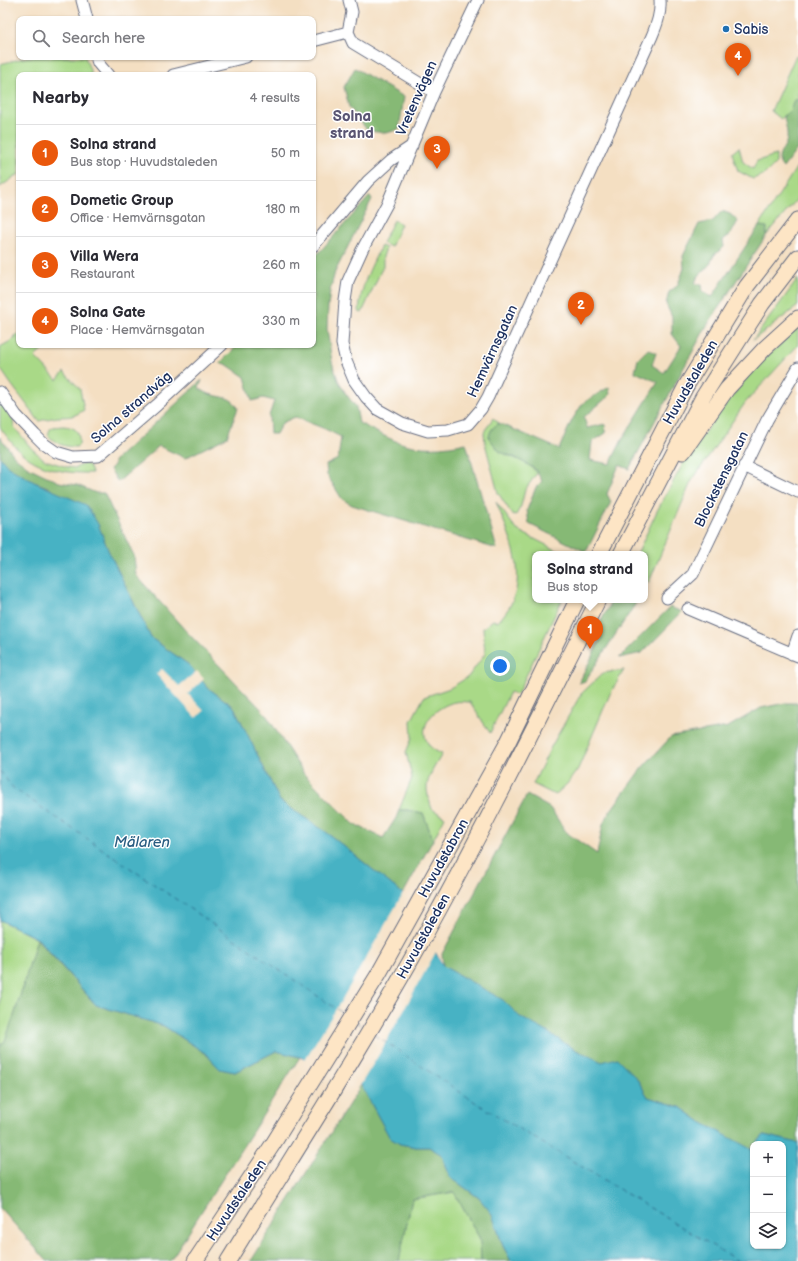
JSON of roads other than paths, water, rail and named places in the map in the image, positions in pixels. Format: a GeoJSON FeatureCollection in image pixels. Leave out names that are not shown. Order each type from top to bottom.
{"type":"FeatureCollection","features":[{"type":"Feature","properties":{"kind":"main road","name":"Huvudstaleden"},"geometry":{"type":"LineString","coordinates":[[601,551],[686,386],[746,286],[798,220]]}},
{"type":"Feature","properties":{"kind":"main road","name":"Huvudstaleden"},"geometry":{"type":"LineString","coordinates":[[622,551],[645,505],[703,397],[762,304],[798,257]]}},
{"type":"Feature","properties":{"kind":"main road"},"geometry":{"type":"LineString","coordinates":[[645,505],[727,389],[765,348],[798,318]]}},
{"type":"Feature","properties":{"kind":"main road","name":"Huvudstabron"},"geometry":{"type":"LineString","coordinates":[[378,975],[508,742],[576,603]]}},
{"type":"Feature","properties":{"kind":"main road","name":"Huvudstaleden"},"geometry":{"type":"LineString","coordinates":[[228,1261],[416,950],[458,874],[596,603]]}},
{"type":"Feature","properties":{"kind":"main road","name":"Huvudstaleden"},"geometry":{"type":"LineString","coordinates":[[196,1260],[273,1144],[378,975]]}},
{"type":"Feature","properties":{"kind":"street"},"geometry":{"type":"LineString","coordinates":[[82,0],[86,16]]}},
{"type":"Feature","properties":{"kind":"street"},"geometry":{"type":"LineString","coordinates":[[349,0],[352,12],[348,32],[353,43],[434,92]]}},
{"type":"Feature","properties":{"kind":"street","name":"Vretenvägen"},"geometry":{"type":"LineString","coordinates":[[316,242],[368,181],[391,160],[413,145],[434,92],[478,0]]}},
{"type":"Feature","properties":{"kind":"street","name":"Hemvärnsgatan"},"geometry":{"type":"LineString","coordinates":[[413,145],[388,202],[362,250],[348,281],[342,344],[346,361],[354,380],[377,409],[402,423],[428,432],[448,430],[468,424],[481,410],[488,397],[652,36],[658,20],[660,0]]}},
{"type":"Feature","properties":{"kind":"street"},"geometry":{"type":"LineString","coordinates":[[316,40],[348,32]]}},
{"type":"Feature","properties":{"kind":"street"},"geometry":{"type":"LineString","coordinates":[[97,60],[106,72]]}},
{"type":"Feature","properties":{"kind":"street"},"geometry":{"type":"LineString","coordinates":[[185,72],[234,60]]}},
{"type":"Feature","properties":{"kind":"street","name":"Solna strandväg"},"geometry":{"type":"LineString","coordinates":[[0,392],[16,415],[43,443],[56,452],[73,457],[98,456],[157,405],[219,348]]}},
{"type":"Feature","properties":{"kind":"street","name":"Blockstensgatan"},"geometry":{"type":"LineString","coordinates":[[667,598],[693,574],[767,420],[798,368]]}},
{"type":"Feature","properties":{"kind":"street"},"geometry":{"type":"LineString","coordinates":[[744,466],[798,492]]}},
{"type":"Feature","properties":{"kind":"street"},"geometry":{"type":"LineString","coordinates":[[688,609],[795,655],[798,636]]}},
{"type":"Feature","properties":{"kind":"water","name":"Mälaren"},"geometry":{"type":"Polygon","coordinates":[[[0,457],[8,467],[34,482],[86,505],[98,524],[108,550],[151,638],[189,665],[208,688],[234,707],[280,801],[326,832],[403,894],[443,966],[503,1000],[520,1017],[574,1049],[602,1062],[617,1058],[637,1079],[648,1097],[680,1107],[701,1122],[750,1148],[750,1249],[786,1249],[786,1141],[759,1141],[764,1135],[798,1143],[798,1261],[511,1261],[503,1246],[492,1214],[479,1198],[450,1177],[442,1155],[429,1147],[416,1147],[400,1144],[390,1138],[361,1085],[300,1057],[276,1051],[235,1072],[220,1069],[205,1053],[164,1026],[96,1005],[38,939],[0,920],[0,457]]]}},
{"type":"Feature","properties":{"kind":"place","name":"Sabis"},"geometry":{"type":"Point","coordinates":[726,29]}},
{"type":"Feature","properties":{"kind":"place","name":"Solna Gate"},"geometry":{"type":"Point","coordinates":[738,76]}},
{"type":"Feature","properties":{"kind":"place","name":"Villa Wera"},"geometry":{"type":"Point","coordinates":[437,169]}},
{"type":"Feature","properties":{"kind":"place","name":"Dometic Group"},"geometry":{"type":"Point","coordinates":[581,325]}},
{"type":"Feature","properties":{"kind":"place","name":"Solna strand"},"geometry":{"type":"Point","coordinates":[590,649]}},
{"type":"Feature","properties":{"kind":"district","name":"Solna strand"},"geometry":{"type":"Point","coordinates":[352,124]}}]}
